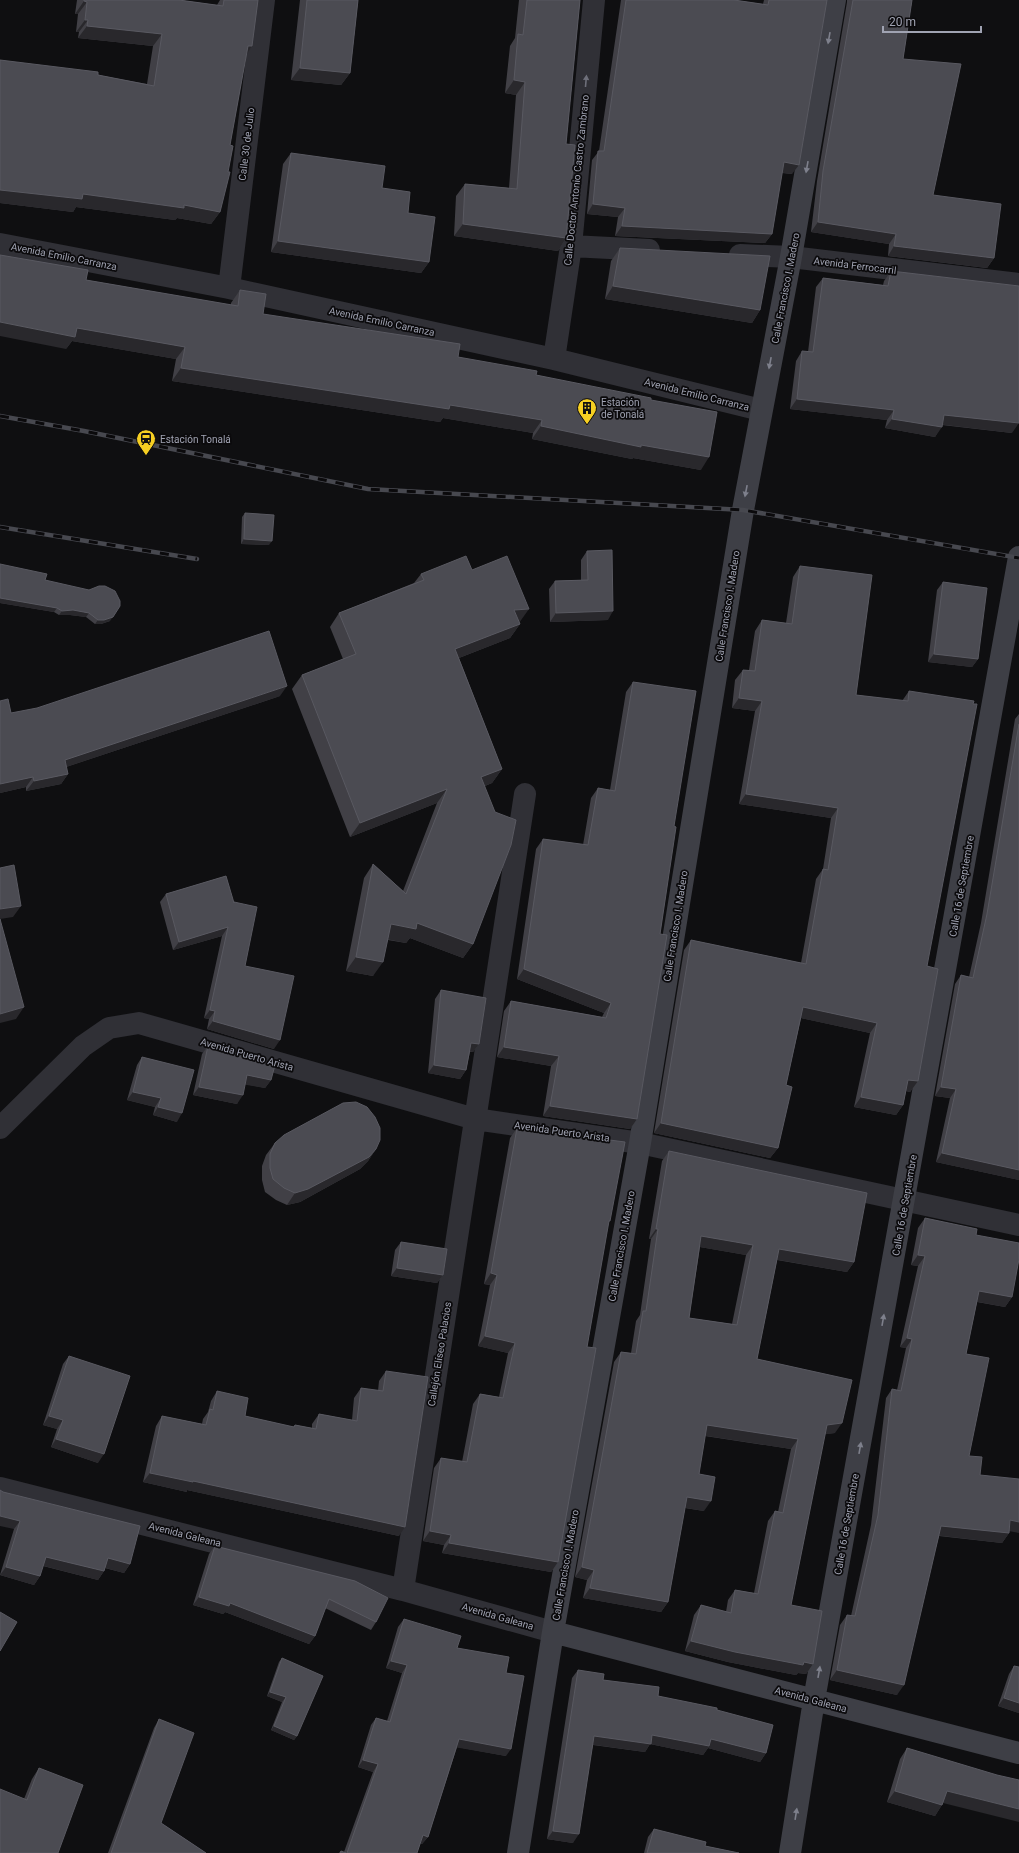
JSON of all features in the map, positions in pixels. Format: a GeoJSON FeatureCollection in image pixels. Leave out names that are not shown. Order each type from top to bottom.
{"type":"FeatureCollection","features":[{"type":"Feature","properties":{"kind":"main road","name":"Calle Francisco I. Madero"},"geometry":{"type":"LineString","coordinates":[[518,1853],[553,1632],[640,1143],[742,510],[791,257],[835,0]]}},
{"type":"Feature","properties":{"kind":"main road","name":"Calle 16 de Septiembre"},"geometry":{"type":"LineString","coordinates":[[790,1853],[814,1700],[905,1200],[1019,557]]}},
{"type":"Feature","properties":{"kind":"main road","name":"Avenida Galeana"},"geometry":{"type":"LineString","coordinates":[[553,1632],[1019,1752]]}},
{"type":"Feature","properties":{"kind":"street","name":"Calle 30 de Julio"},"geometry":{"type":"LineString","coordinates":[[229,288],[264,0]]}},
{"type":"Feature","properties":{"kind":"street","name":"Calle Doctor Antonio Castro Zambrano"},"geometry":{"type":"LineString","coordinates":[[554,359],[571,246],[594,0]]}},
{"type":"Feature","properties":{"kind":"street","name":"Avenida Emilio Carranza"},"geometry":{"type":"LineString","coordinates":[[0,244],[229,288],[554,359],[761,410]]}},
{"type":"Feature","properties":{"kind":"street"},"geometry":{"type":"LineString","coordinates":[[571,246],[665,251]]}},
{"type":"Feature","properties":{"kind":"street","name":"Avenida Ferrocarril"},"geometry":{"type":"LineString","coordinates":[[720,254],[791,257],[1019,284]]}},
{"type":"Feature","properties":{"kind":"street","name":"Callejón Elíseo Palacios"},"geometry":{"type":"LineString","coordinates":[[403,1590],[525,794]]}},
{"type":"Feature","properties":{"kind":"street","name":"Avenida Puerto Arista"},"geometry":{"type":"LineString","coordinates":[[0,1128],[83,1046],[109,1028],[139,1023],[475,1119],[640,1143],[1019,1225]]}},
{"type":"Feature","properties":{"kind":"street","name":"Avenida Galeana"},"geometry":{"type":"LineString","coordinates":[[0,1488],[403,1590],[553,1632]]}},
{"type":"Feature","properties":{"kind":"building"},"geometry":{"type":"Polygon","coordinates":[[[84,0],[179,0],[223,6],[224,0],[258,0],[252,46],[248,46],[230,145],[233,146],[228,172],[230,172],[220,212],[184,205],[184,208],[83,194],[82,199],[0,190],[0,60],[98,72],[98,75],[154,86],[162,34],[87,26],[88,20],[85,20],[87,2],[84,0]]]}},
{"type":"Feature","properties":{"kind":"building"},"geometry":{"type":"Polygon","coordinates":[[[307,0],[358,0],[350,73],[300,68],[307,0]]]}},
{"type":"Feature","properties":{"kind":"building"},"geometry":{"type":"Polygon","coordinates":[[[527,0],[580,0],[566,144],[575,145],[566,238],[463,224],[465,184],[517,189],[525,82],[514,80],[518,34],[523,35],[527,0]]]}},
{"type":"Feature","properties":{"kind":"building"},"geometry":{"type":"Polygon","coordinates":[[[626,0],[734,0],[768,5],[769,0],[827,0],[799,165],[784,162],[772,234],[622,226],[625,208],[593,204],[598,151],[604,151],[626,0]]]}},
{"type":"Feature","properties":{"kind":"building"},"geometry":{"type":"Polygon","coordinates":[[[853,0],[912,0],[903,59],[961,64],[933,195],[1001,204],[994,258],[894,246],[896,234],[818,222],[823,171],[853,0]]]}},
{"type":"Feature","properties":{"kind":"building"},"geometry":{"type":"Polygon","coordinates":[[[291,153],[385,166],[382,188],[410,192],[408,213],[435,217],[429,262],[278,241],[291,153]]]}},
{"type":"Feature","properties":{"kind":"building"},"geometry":{"type":"Polygon","coordinates":[[[620,248],[770,256],[760,310],[613,286],[620,248]]]}},
{"type":"Feature","properties":{"kind":"building"},"geometry":{"type":"Polygon","coordinates":[[[0,255],[88,270],[86,280],[238,306],[240,290],[266,294],[263,314],[460,344],[458,357],[537,371],[536,375],[651,398],[651,400],[717,412],[709,457],[641,445],[641,447],[541,426],[542,420],[450,405],[449,409],[181,368],[185,347],[77,328],[75,337],[0,322],[0,255]]]}},
{"type":"Feature","properties":{"kind":"building"},"geometry":{"type":"Polygon","coordinates":[[[891,271],[1019,286],[1019,423],[944,415],[942,427],[892,419],[894,410],[797,399],[802,351],[813,352],[823,278],[888,286],[891,271]]]}},
{"type":"Feature","properties":{"kind":"building"},"geometry":{"type":"Polygon","coordinates":[[[245,513],[274,515],[272,541],[244,539],[245,513]]]}},
{"type":"Feature","properties":{"kind":"building"},"geometry":{"type":"Polygon","coordinates":[[[612,550],[613,611],[556,613],[555,581],[588,580],[587,551],[612,550]]]}},
{"type":"Feature","properties":{"kind":"building"},"geometry":{"type":"Polygon","coordinates":[[[466,556],[472,570],[507,556],[529,609],[514,610],[520,624],[455,649],[502,769],[481,777],[495,812],[516,820],[511,845],[473,944],[417,923],[416,929],[391,924],[383,962],[356,957],[373,864],[406,894],[447,789],[360,823],[302,675],[356,654],[339,613],[424,580],[421,574],[466,556]]]}},
{"type":"Feature","properties":{"kind":"building"},"geometry":{"type":"Polygon","coordinates":[[[0,564],[47,574],[45,580],[89,590],[99,586],[105,586],[115,591],[120,601],[120,606],[113,617],[98,620],[89,613],[73,610],[62,611],[57,608],[0,598],[0,564]]]}},
{"type":"Feature","properties":{"kind":"building"},"geometry":{"type":"Polygon","coordinates":[[[800,566],[872,575],[856,695],[908,701],[909,691],[974,701],[973,704],[977,704],[927,966],[938,969],[918,1081],[908,1080],[903,1105],[861,1097],[877,1023],[803,1007],[786,1085],[792,1087],[778,1148],[661,1123],[691,940],[806,964],[823,869],[828,870],[838,808],[746,794],[762,701],[739,698],[743,670],[755,671],[762,620],[792,624],[800,566]]]}},
{"type":"Feature","properties":{"kind":"building"},"geometry":{"type":"Polygon","coordinates":[[[943,582],[987,588],[978,659],[934,654],[943,582]]]}},
{"type":"Feature","properties":{"kind":"building"},"geometry":{"type":"Polygon","coordinates":[[[269,631],[287,686],[65,760],[68,774],[34,781],[33,777],[0,784],[0,701],[8,699],[11,713],[37,708],[269,631]]]}},
{"type":"Feature","properties":{"kind":"building"},"geometry":{"type":"Polygon","coordinates":[[[633,682],[696,691],[674,826],[676,827],[660,934],[667,935],[637,1119],[550,1106],[559,1056],[504,1047],[511,1001],[606,1018],[611,1003],[524,969],[543,839],[588,845],[598,788],[615,791],[633,682]]]}},
{"type":"Feature","properties":{"kind":"building"},"geometry":{"type":"Polygon","coordinates":[[[1019,724],[1019,1170],[942,1153],[956,1089],[941,1087],[961,975],[973,978],[987,914],[1019,724]]]}},
{"type":"Feature","properties":{"kind":"building"},"geometry":{"type":"Polygon","coordinates":[[[14,865],[21,906],[0,909],[0,868],[14,865]]]}},
{"type":"Feature","properties":{"kind":"building"},"geometry":{"type":"Polygon","coordinates":[[[226,876],[234,903],[257,907],[245,966],[294,976],[280,1040],[213,1021],[215,1011],[210,1010],[228,927],[179,942],[166,894],[226,876]]]}},
{"type":"Feature","properties":{"kind":"building"},"geometry":{"type":"Polygon","coordinates":[[[0,919],[24,1007],[0,1014],[0,919]]]}},
{"type":"Feature","properties":{"kind":"building"},"geometry":{"type":"Polygon","coordinates":[[[441,990],[486,998],[479,1044],[471,1043],[466,1070],[434,1065],[441,990]]]}},
{"type":"Feature","properties":{"kind":"building"},"geometry":{"type":"Polygon","coordinates":[[[208,1046],[275,1065],[271,1080],[247,1075],[243,1095],[199,1087],[208,1046]]]}},
{"type":"Feature","properties":{"kind":"building"},"geometry":{"type":"Polygon","coordinates":[[[142,1057],[194,1070],[182,1113],[158,1107],[161,1098],[133,1092],[142,1057]]]}},
{"type":"Feature","properties":{"kind":"building"},"geometry":{"type":"Polygon","coordinates":[[[356,1102],[367,1107],[375,1117],[380,1128],[380,1140],[376,1149],[369,1157],[308,1189],[295,1193],[284,1188],[273,1179],[270,1168],[270,1154],[275,1143],[284,1135],[343,1103],[356,1102]]]}},
{"type":"Feature","properties":{"kind":"building"},"geometry":{"type":"Polygon","coordinates":[[[517,1128],[625,1142],[609,1221],[587,1347],[596,1348],[558,1562],[449,1543],[451,1535],[430,1531],[441,1458],[467,1462],[480,1394],[503,1398],[515,1343],[485,1336],[497,1275],[491,1273],[517,1128]]]}},
{"type":"Feature","properties":{"kind":"building"},"geometry":{"type":"Polygon","coordinates":[[[669,1151],[867,1193],[854,1262],[779,1249],[757,1359],[852,1380],[842,1423],[827,1425],[791,1605],[822,1611],[813,1664],[804,1662],[803,1665],[735,1652],[691,1641],[701,1605],[731,1613],[735,1590],[758,1594],[775,1511],[783,1513],[798,1439],[707,1425],[699,1474],[715,1477],[711,1501],[687,1497],[668,1602],[590,1588],[594,1570],[582,1567],[621,1352],[636,1354],[643,1311],[646,1311],[658,1229],[656,1229],[669,1151]],[[701,1236],[689,1318],[737,1325],[753,1245],[701,1236]]]}},
{"type":"Feature","properties":{"kind":"building"},"geometry":{"type":"Polygon","coordinates":[[[925,1218],[977,1229],[976,1235],[1019,1243],[1019,1259],[1012,1297],[979,1291],[966,1354],[989,1358],[969,1456],[982,1457],[980,1475],[1019,1479],[1019,1522],[1010,1520],[1009,1533],[941,1526],[904,1685],[837,1670],[847,1615],[855,1616],[878,1515],[892,1389],[901,1391],[912,1339],[907,1338],[925,1256],[918,1255],[925,1218]]]}},
{"type":"Feature","properties":{"kind":"building"},"geometry":{"type":"Polygon","coordinates":[[[401,1242],[447,1249],[443,1275],[397,1268],[401,1242]]]}},
{"type":"Feature","properties":{"kind":"building"},"geometry":{"type":"Polygon","coordinates":[[[69,1356],[130,1376],[104,1454],[56,1439],[63,1420],[49,1416],[69,1356]]]}},
{"type":"Feature","properties":{"kind":"building"},"geometry":{"type":"Polygon","coordinates":[[[386,1371],[428,1377],[405,1527],[150,1473],[162,1416],[206,1425],[210,1409],[213,1410],[217,1391],[248,1398],[245,1416],[294,1427],[295,1425],[316,1429],[319,1414],[357,1421],[361,1388],[383,1391],[386,1371]]]}},
{"type":"Feature","properties":{"kind":"building"},"geometry":{"type":"Polygon","coordinates":[[[0,1490],[140,1526],[130,1564],[108,1558],[104,1571],[46,1557],[40,1576],[6,1567],[20,1521],[0,1516],[0,1490]]]}},
{"type":"Feature","properties":{"kind":"building"},"geometry":{"type":"Polygon","coordinates":[[[215,1546],[355,1581],[388,1598],[376,1622],[329,1599],[315,1636],[230,1603],[229,1606],[199,1597],[215,1546]]]}},
{"type":"Feature","properties":{"kind":"building"},"geometry":{"type":"Polygon","coordinates":[[[0,1612],[17,1622],[0,1651],[0,1612]]]}},
{"type":"Feature","properties":{"kind":"building"},"geometry":{"type":"Polygon","coordinates":[[[404,1619],[461,1636],[457,1648],[509,1657],[506,1673],[524,1676],[511,1749],[459,1739],[428,1837],[423,1835],[417,1853],[347,1853],[378,1764],[363,1760],[376,1718],[390,1722],[407,1665],[391,1661],[404,1619]]]}},
{"type":"Feature","properties":{"kind":"building"},"geometry":{"type":"Polygon","coordinates":[[[282,1658],[323,1676],[297,1736],[274,1726],[286,1697],[270,1692],[282,1658]]]}},
{"type":"Feature","properties":{"kind":"building"},"geometry":{"type":"Polygon","coordinates":[[[1014,1666],[1019,1667],[1019,1703],[1004,1698],[1014,1666]]]}},
{"type":"Feature","properties":{"kind":"building"},"geometry":{"type":"Polygon","coordinates":[[[578,1670],[604,1674],[603,1680],[659,1687],[658,1696],[717,1708],[717,1710],[773,1725],[766,1753],[711,1739],[709,1746],[652,1735],[651,1744],[594,1736],[579,1834],[553,1831],[578,1670]]]}},
{"type":"Feature","properties":{"kind":"building"},"geometry":{"type":"Polygon","coordinates":[[[159,1719],[194,1733],[161,1823],[206,1853],[111,1853],[159,1719]]]}},
{"type":"Feature","properties":{"kind":"building"},"geometry":{"type":"Polygon","coordinates":[[[907,1748],[997,1775],[1019,1780],[1019,1809],[947,1791],[942,1805],[895,1791],[907,1748]]]}},
{"type":"Feature","properties":{"kind":"building"},"geometry":{"type":"Polygon","coordinates":[[[39,1768],[83,1785],[58,1853],[0,1853],[0,1789],[27,1800],[39,1768]]]}},
{"type":"Feature","properties":{"kind":"building"},"geometry":{"type":"Polygon","coordinates":[[[654,1829],[706,1842],[705,1846],[739,1853],[647,1853],[654,1829]]]}},
{"type":"Feature","properties":{"kind":"railway"},"geometry":{"type":"LineString","coordinates":[[0,416],[84,431],[368,489],[743,510],[1019,558]]}},
{"type":"Feature","properties":{"kind":"railway"},"geometry":{"type":"LineString","coordinates":[[0,527],[197,559]]}},
{"type":"Feature","properties":{"kind":"place","name":"Estación de Tonalá"},"geometry":{"type":"Point","coordinates":[587,425]}},
{"type":"Feature","properties":{"kind":"place","name":"Estación Tonalá"},"geometry":{"type":"Point","coordinates":[146,456]}}]}
